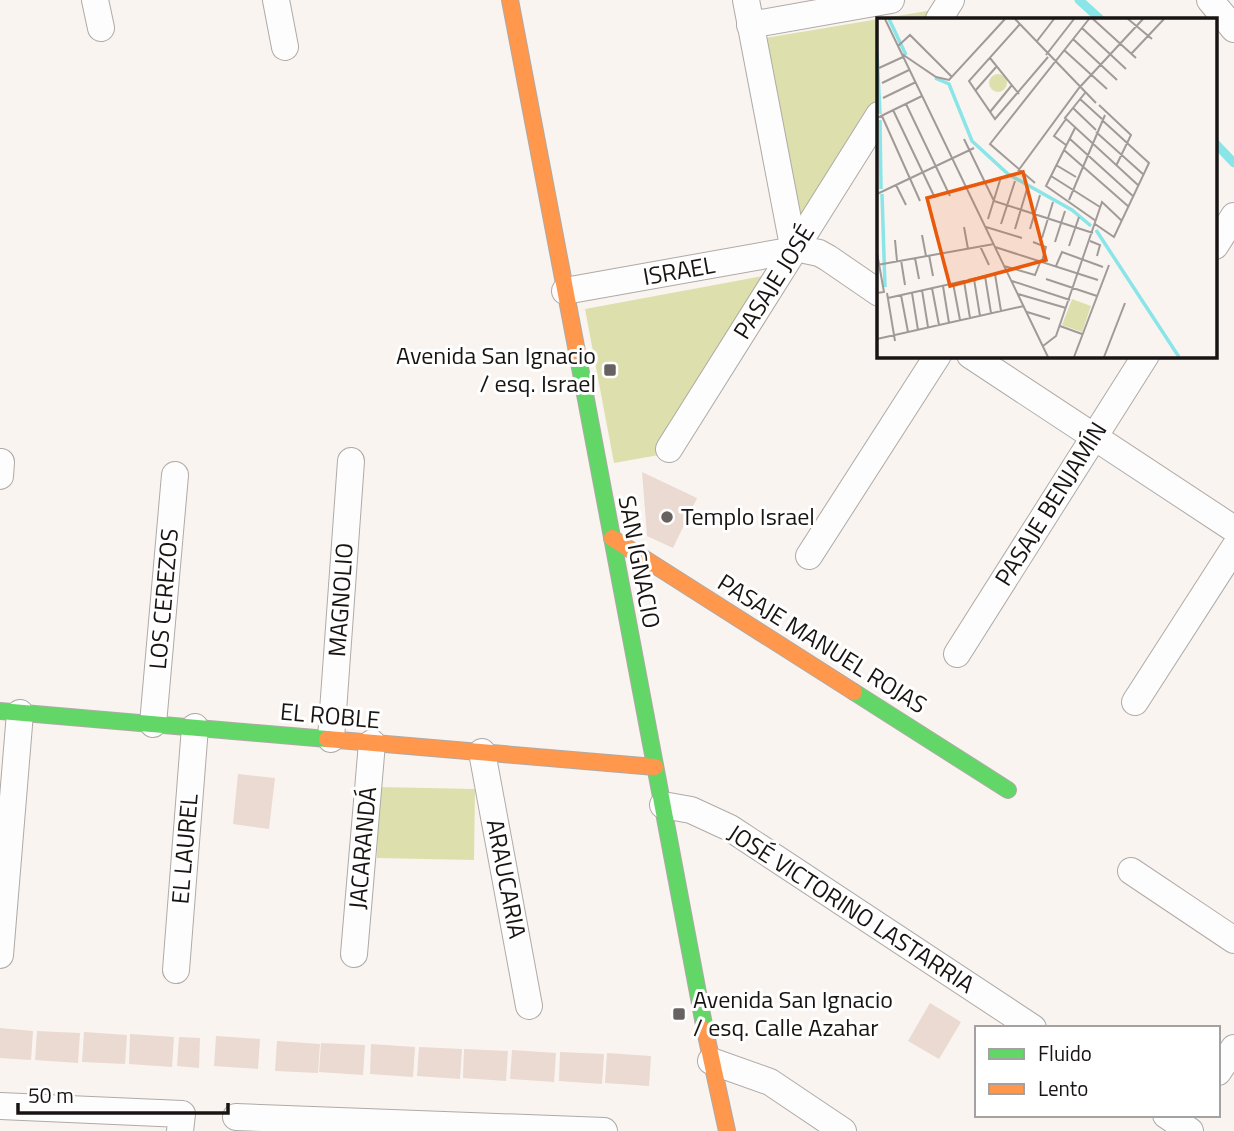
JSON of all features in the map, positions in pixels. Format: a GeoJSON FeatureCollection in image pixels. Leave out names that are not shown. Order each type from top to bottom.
{"type":"FeatureCollection","features":[{"type":"Feature","properties":{"kind":"main road","name":"SAN IGNACIO"},"geometry":{"type":"LineString","coordinates":[[510,0],[711,1061],[727,1131]]}},
{"type":"Feature","properties":{"kind":"main road","name":"PASAJE MANUEL ROJAS"},"geometry":{"type":"LineString","coordinates":[[612,537],[1008,790]]}},
{"type":"Feature","properties":{"kind":"main road","name":"EL ROBLE"},"geometry":{"type":"LineString","coordinates":[[10,712],[655,767]]}},
{"type":"Feature","properties":{"kind":"street"},"geometry":{"type":"LineString","coordinates":[[95,0],[101,27]]}},
{"type":"Feature","properties":{"kind":"street"},"geometry":{"type":"LineString","coordinates":[[276,0],[285,47]]}},
{"type":"Feature","properties":{"kind":"street"},"geometry":{"type":"LineString","coordinates":[[877,292],[819,253],[800,249],[794,251],[748,12],[891,0]]}},
{"type":"Feature","properties":{"kind":"street"},"geometry":{"type":"LineString","coordinates":[[940,18],[951,0]]}},
{"type":"Feature","properties":{"kind":"street"},"geometry":{"type":"LineString","coordinates":[[1210,0],[1234,29]]}},
{"type":"Feature","properties":{"kind":"street","name":"PASAJE JOSÉ"},"geometry":{"type":"LineString","coordinates":[[669,449],[877,118]]}},
{"type":"Feature","properties":{"kind":"street"},"geometry":{"type":"LineString","coordinates":[[1216,244],[1234,216]]}},
{"type":"Feature","properties":{"kind":"street","name":"ISRAEL"},"geometry":{"type":"LineString","coordinates":[[565,291],[794,251]]}},
{"type":"Feature","properties":{"kind":"street"},"geometry":{"type":"LineString","coordinates":[[808,556],[938,357]]}},
{"type":"Feature","properties":{"kind":"street"},"geometry":{"type":"LineString","coordinates":[[973,357],[1234,529]]}},
{"type":"Feature","properties":{"kind":"street","name":"PASAJE BENJAMÍN"},"geometry":{"type":"LineString","coordinates":[[957,654],[1145,357]]}},
{"type":"Feature","properties":{"kind":"street","name":"MAGNOLIO"},"geometry":{"type":"LineString","coordinates":[[331,739],[351,461]]}},
{"type":"Feature","properties":{"kind":"street","name":"LOS CEREZOS"},"geometry":{"type":"LineString","coordinates":[[153,724],[175,475]]}},
{"type":"Feature","properties":{"kind":"street"},"geometry":{"type":"LineString","coordinates":[[1135,702],[1234,548]]}},
{"type":"Feature","properties":{"kind":"street"},"geometry":{"type":"LineString","coordinates":[[0,955],[10,712]]}},
{"type":"Feature","properties":{"kind":"street","name":"EL LAUREL"},"geometry":{"type":"LineString","coordinates":[[176,970],[195,727]]}},
{"type":"Feature","properties":{"kind":"street","name":"JACARANDÁ"},"geometry":{"type":"LineString","coordinates":[[354,954],[372,743]]}},
{"type":"Feature","properties":{"kind":"street","name":"ARAUCARIA"},"geometry":{"type":"LineString","coordinates":[[482,752],[529,1006]]}},
{"type":"Feature","properties":{"kind":"street","name":"JOSÉ VICTORINO LASTARRIA"},"geometry":{"type":"LineString","coordinates":[[663,805],[691,810],[730,828],[1030,1026]]}},
{"type":"Feature","properties":{"kind":"street"},"geometry":{"type":"LineString","coordinates":[[1131,871],[1234,940]]}},
{"type":"Feature","properties":{"kind":"street"},"geometry":{"type":"LineString","coordinates":[[1220,1069],[1234,1048]]}},
{"type":"Feature","properties":{"kind":"street"},"geometry":{"type":"LineString","coordinates":[[711,1061],[769,1082],[843,1131]]}},
{"type":"Feature","properties":{"kind":"street"},"geometry":{"type":"LineString","coordinates":[[0,1106],[46,1120],[181,1123]]}},
{"type":"Feature","properties":{"kind":"street"},"geometry":{"type":"LineString","coordinates":[[236,1117],[307,1126],[604,1131]]}},
{"type":"Feature","properties":{"kind":"street"},"geometry":{"type":"LineString","coordinates":[[1157,1131],[1179,1121]]}},
{"type":"Feature","properties":{"kind":"green space"},"geometry":{"type":"Polygon","coordinates":[[[939,9],[933,18],[885,18],[939,9]]]}},
{"type":"Feature","properties":{"kind":"green space"},"geometry":{"type":"Polygon","coordinates":[[[877,19],[877,101],[792,227],[759,39],[877,19]]]}},
{"type":"Feature","properties":{"kind":"green space"},"geometry":{"type":"Polygon","coordinates":[[[763,276],[670,453],[614,463],[585,309],[763,276]]]}},
{"type":"Feature","properties":{"kind":"green space"},"geometry":{"type":"Polygon","coordinates":[[[378,787],[475,789],[474,860],[377,858],[378,787]]]}},
{"type":"Feature","properties":{"kind":"building","name":"Templo Israel"},"geometry":{"type":"Polygon","coordinates":[[[642,472],[697,498],[673,548],[647,536],[642,472]]]}},
{"type":"Feature","properties":{"kind":"building"},"geometry":{"type":"Polygon","coordinates":[[[238,774],[275,778],[269,829],[233,824],[238,774]]]}},
{"type":"Feature","properties":{"kind":"building"},"geometry":{"type":"Polygon","coordinates":[[[930,1003],[961,1022],[939,1059],[908,1041],[930,1003]]]}},
{"type":"Feature","properties":{"kind":"building"},"geometry":{"type":"Polygon","coordinates":[[[0,1028],[33,1031],[31,1060],[0,1058],[0,1028]]]}},
{"type":"Feature","properties":{"kind":"building"},"geometry":{"type":"Polygon","coordinates":[[[37,1031],[80,1033],[78,1063],[35,1060],[37,1031]]]}},
{"type":"Feature","properties":{"kind":"building"},"geometry":{"type":"Polygon","coordinates":[[[84,1032],[127,1035],[125,1064],[82,1062],[84,1032]]]}},
{"type":"Feature","properties":{"kind":"building"},"geometry":{"type":"Polygon","coordinates":[[[130,1034],[174,1037],[172,1067],[129,1064],[130,1034]]]}},
{"type":"Feature","properties":{"kind":"building"},"geometry":{"type":"Polygon","coordinates":[[[216,1036],[260,1039],[258,1069],[214,1066],[216,1036]]]}},
{"type":"Feature","properties":{"kind":"building"},"geometry":{"type":"Polygon","coordinates":[[[179,1037],[200,1038],[199,1068],[177,1066],[179,1037]]]}},
{"type":"Feature","properties":{"kind":"building"},"geometry":{"type":"Polygon","coordinates":[[[277,1041],[320,1044],[318,1073],[275,1071],[277,1041]]]}},
{"type":"Feature","properties":{"kind":"building"},"geometry":{"type":"Polygon","coordinates":[[[321,1043],[365,1045],[363,1075],[319,1072],[321,1043]]]}},
{"type":"Feature","properties":{"kind":"building"},"geometry":{"type":"Polygon","coordinates":[[[371,1044],[415,1047],[413,1077],[370,1074],[371,1044]]]}},
{"type":"Feature","properties":{"kind":"building"},"geometry":{"type":"Polygon","coordinates":[[[419,1047],[462,1049],[460,1079],[417,1076],[419,1047]]]}},
{"type":"Feature","properties":{"kind":"building"},"geometry":{"type":"Polygon","coordinates":[[[464,1049],[508,1051],[506,1081],[463,1078],[464,1049]]]}},
{"type":"Feature","properties":{"kind":"building"},"geometry":{"type":"Polygon","coordinates":[[[512,1050],[556,1053],[554,1082],[510,1079],[512,1050]]]}},
{"type":"Feature","properties":{"kind":"building"},"geometry":{"type":"Polygon","coordinates":[[[560,1052],[604,1054],[602,1084],[559,1081],[560,1052]]]}},
{"type":"Feature","properties":{"kind":"building"},"geometry":{"type":"Polygon","coordinates":[[[607,1053],[651,1056],[649,1086],[605,1083],[607,1053]]]}},
{"type":"Feature","properties":{"kind":"waterway"},"geometry":{"type":"LineString","coordinates":[[1079,0],[1099,18]]}},
{"type":"Feature","properties":{"kind":"waterway"},"geometry":{"type":"LineString","coordinates":[[1216,144],[1234,163]]}},
{"type":"Feature","properties":{"kind":"traffic: fast"},"geometry":{"type":"LineString","coordinates":[[578,357],[705,1030]]}},
{"type":"Feature","properties":{"kind":"traffic: fast"},"geometry":{"type":"LineString","coordinates":[[854,692],[1008,790]]}},
{"type":"Feature","properties":{"kind":"traffic: fast"},"geometry":{"type":"LineString","coordinates":[[0,711],[327,739]]}},
{"type":"Feature","properties":{"kind":"traffic: slow"},"geometry":{"type":"LineString","coordinates":[[510,0],[578,357]]}},
{"type":"Feature","properties":{"kind":"traffic: slow"},"geometry":{"type":"LineString","coordinates":[[612,538],[854,692]]}},
{"type":"Feature","properties":{"kind":"traffic: slow"},"geometry":{"type":"LineString","coordinates":[[327,739],[655,767]]}},
{"type":"Feature","properties":{"kind":"traffic: slow"},"geometry":{"type":"LineString","coordinates":[[705,1030],[727,1131]]}},
{"type":"Feature","properties":{"kind":"place","name":"Avenida San Ignacio / esq. Israel"},"geometry":{"type":"Point","coordinates":[610,370]}},
{"type":"Feature","properties":{"kind":"place","name":"Templo Israel"},"geometry":{"type":"Point","coordinates":[667,517]}},
{"type":"Feature","properties":{"kind":"place","name":"Avenida San Ignacio / esq. Calle Azahar"},"geometry":{"type":"Point","coordinates":[679,1014]}}]}
